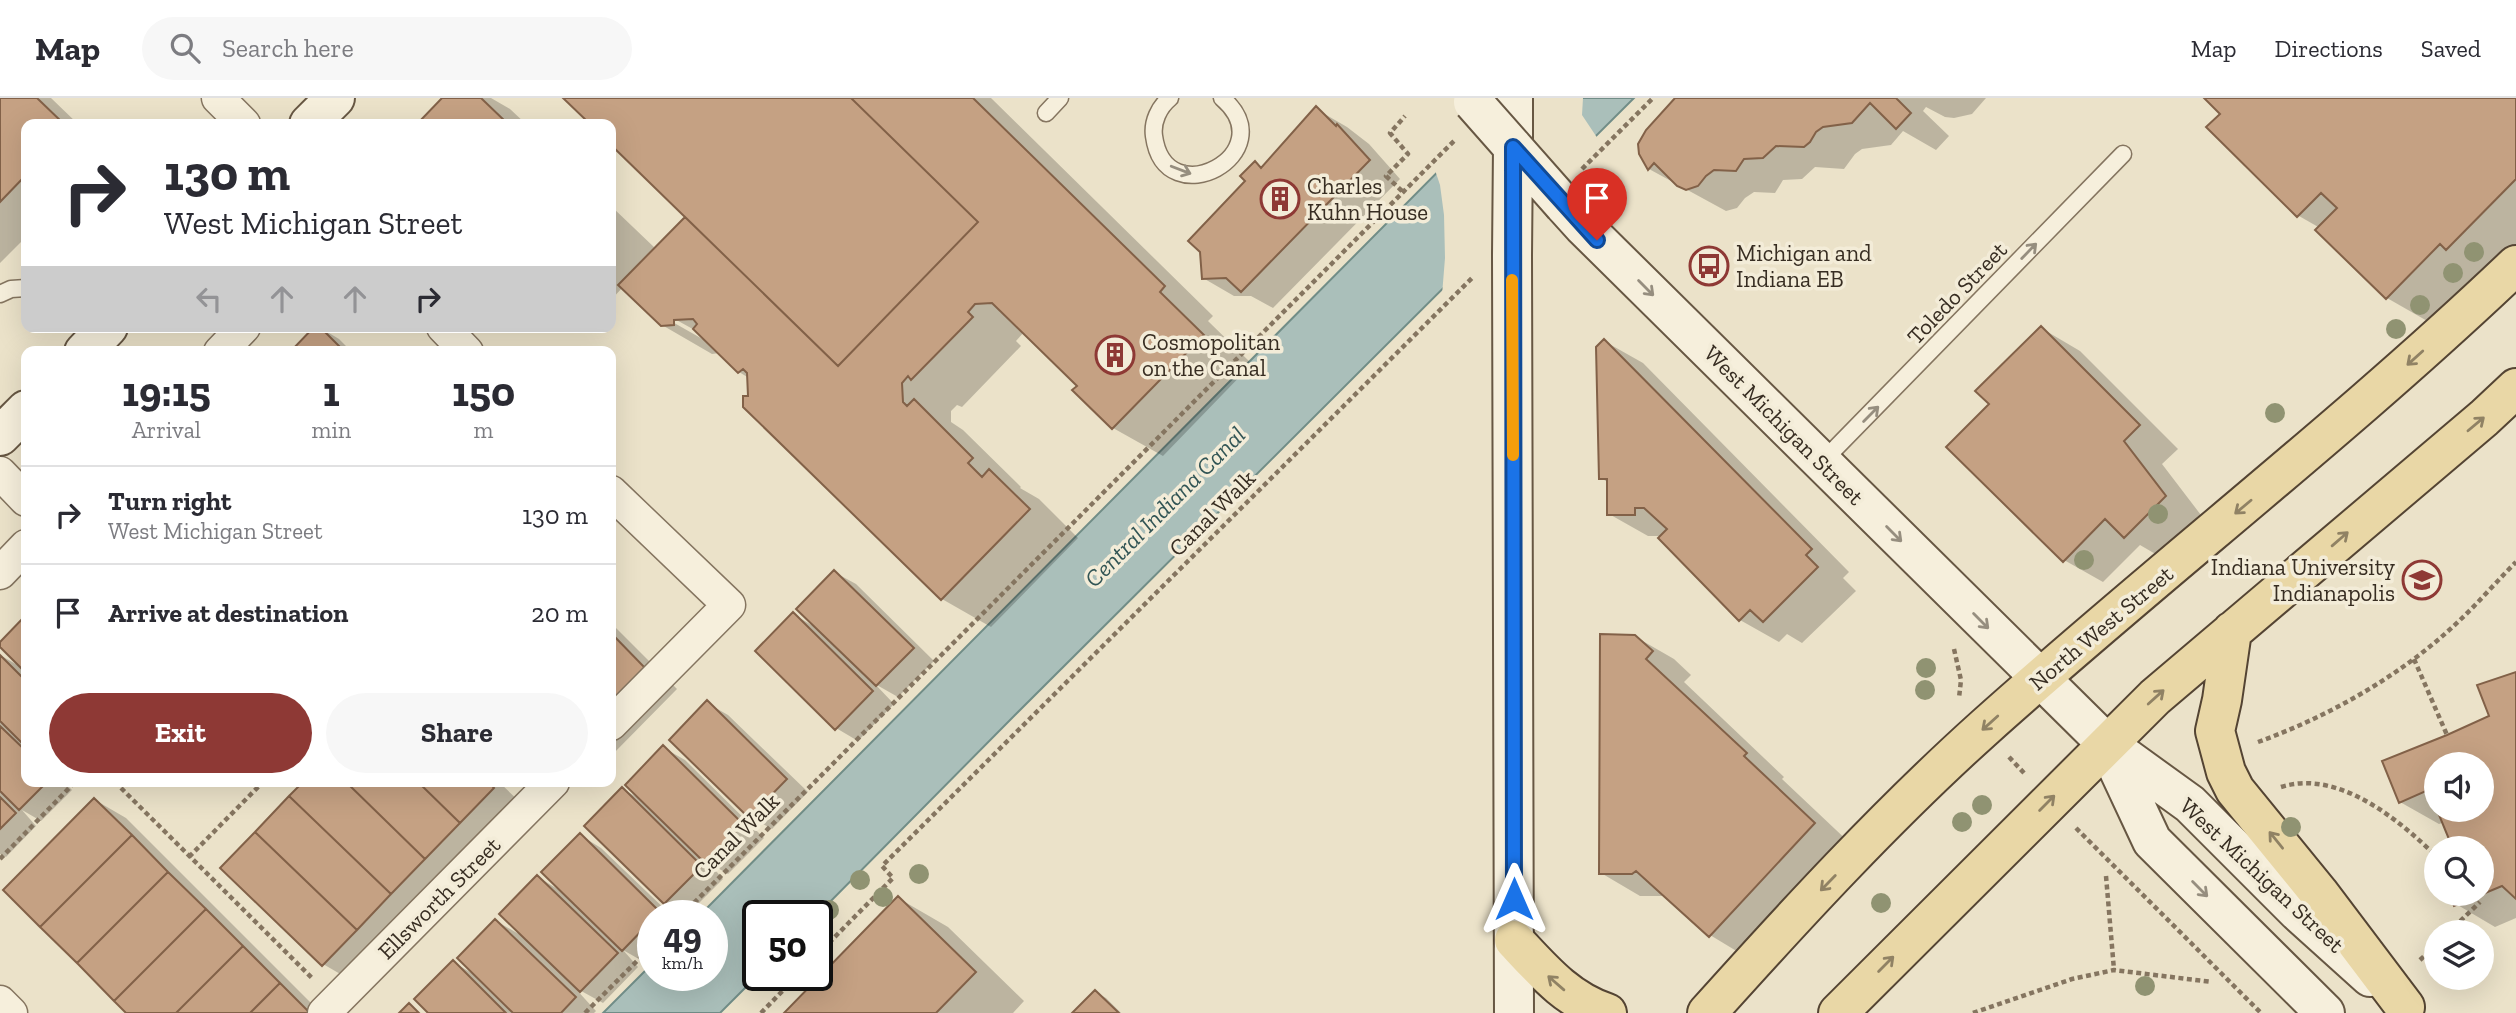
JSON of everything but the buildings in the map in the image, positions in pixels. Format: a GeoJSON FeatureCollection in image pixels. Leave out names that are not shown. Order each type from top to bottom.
{"type":"FeatureCollection","features":[{"type":"Feature","properties":{"kind":"main road"},"geometry":{"type":"LineString","coordinates":[[314,119],[335,98]]}},
{"type":"Feature","properties":{"kind":"main road"},"geometry":{"type":"LineString","coordinates":[[1513,98],[1514,1013]]}},
{"type":"Feature","properties":{"kind":"main road","name":"West Michigan Street"},"geometry":{"type":"LineString","coordinates":[[1467,112],[1569,191],[1583,226],[2107,744],[2190,804],[2298,912],[2408,1010]]}},
{"type":"Feature","properties":{"kind":"main road","name":"North West Street"},"geometry":{"type":"LineString","coordinates":[[1707,1013],[1887,823],[1983,729],[2369,399],[2516,265]]}},
{"type":"Feature","properties":{"kind":"main road"},"geometry":{"type":"LineString","coordinates":[[90,346],[102,333]]}},
{"type":"Feature","properties":{"kind":"main road"},"geometry":{"type":"LineString","coordinates":[[1838,1013],[2155,697],[2516,388]]}},
{"type":"Feature","properties":{"kind":"main road"},"geometry":{"type":"LineString","coordinates":[[0,436],[21,415]]}},
{"type":"Feature","properties":{"kind":"main road"},"geometry":{"type":"LineString","coordinates":[[2232,631],[2215,732],[2226,772],[2235,790],[2319,893],[2408,1010]]}},
{"type":"Feature","properties":{"kind":"main road","name":"West Michigan Street"},"geometry":{"type":"LineString","coordinates":[[2107,744],[2152,841],[2325,1013]]}},
{"type":"Feature","properties":{"kind":"main road"},"geometry":{"type":"LineString","coordinates":[[1514,940],[1548,977],[1569,995],[1607,1013]]}},
{"type":"Feature","properties":{"kind":"street"},"geometry":{"type":"LineString","coordinates":[[218,98],[239,119]]}},
{"type":"Feature","properties":{"kind":"street"},"geometry":{"type":"LineString","coordinates":[[226,346],[238,333]]}},
{"type":"Feature","properties":{"kind":"street"},"geometry":{"type":"LineString","coordinates":[[449,333],[461,346]]}},
{"type":"Feature","properties":{"kind":"street"},"geometry":{"type":"LineString","coordinates":[[0,473],[21,495]]}},
{"type":"Feature","properties":{"kind":"street"},"geometry":{"type":"LineString","coordinates":[[616,497],[729,606],[616,719]]}},
{"type":"Feature","properties":{"kind":"street"},"geometry":{"type":"LineString","coordinates":[[0,573],[21,551]]}},
{"type":"Feature","properties":{"kind":"street","name":"Ellsworth Street"},"geometry":{"type":"LineString","coordinates":[[330,1007],[548,787]]}},
{"type":"Feature","properties":{"kind":"street"},"geometry":{"type":"LineString","coordinates":[[0,1002],[11,1013]]}},
{"type":"Feature","properties":{"kind":"lane"},"geometry":{"type":"LineString","coordinates":[[1046,113],[1060,98]]}},
{"type":"Feature","properties":{"kind":"lane"},"geometry":{"type":"LineString","coordinates":[[1168,99],[1156,116],[1153,130],[1155,145],[1161,158],[1172,168],[1199,176],[1224,166],[1238,143],[1237,116],[1229,100]]}},
{"type":"Feature","properties":{"kind":"lane","name":"Toledo Street"},"geometry":{"type":"LineString","coordinates":[[1822,462],[2123,154]]}},
{"type":"Feature","properties":{"kind":"lane"},"geometry":{"type":"LineString","coordinates":[[0,294],[21,288]]}},
{"type":"Feature","properties":{"kind":"path"},"geometry":{"type":"LineString","coordinates":[[1569,191],[1653,98]]}},
{"type":"Feature","properties":{"kind":"path","name":"Canal Walk"},"geometry":{"type":"LineString","coordinates":[[697,900],[1402,191],[1467,112]]}},
{"type":"Feature","properties":{"kind":"path"},"geometry":{"type":"LineString","coordinates":[[1402,191],[1386,177],[1409,153],[1390,133],[1405,116]]}},
{"type":"Feature","properties":{"kind":"path","name":"Canal Walk"},"geometry":{"type":"LineString","coordinates":[[833,939],[893,877],[883,866],[1475,275]]}},
{"type":"Feature","properties":{"kind":"path"},"geometry":{"type":"LineString","coordinates":[[2247,746],[2295,729],[2378,683],[2414,659],[2459,621],[2516,562]]}},
{"type":"Feature","properties":{"kind":"path"},"geometry":{"type":"LineString","coordinates":[[1952,643],[1961,680],[1958,704]]}},
{"type":"Feature","properties":{"kind":"path"},"geometry":{"type":"LineString","coordinates":[[2414,659],[2447,735]]}},
{"type":"Feature","properties":{"kind":"path"},"geometry":{"type":"LineString","coordinates":[[2277,789],[2292,784],[2312,784],[2341,789],[2386,814],[2424,846]]}},
{"type":"Feature","properties":{"kind":"path"},"geometry":{"type":"LineString","coordinates":[[0,859],[70,787]]}},
{"type":"Feature","properties":{"kind":"path"},"geometry":{"type":"LineString","coordinates":[[120,787],[330,1007]]}},
{"type":"Feature","properties":{"kind":"path"},"geometry":{"type":"LineString","coordinates":[[189,857],[258,787]]}},
{"type":"Feature","properties":{"kind":"path"},"geometry":{"type":"LineString","coordinates":[[2094,849],[2261,1013]]}},
{"type":"Feature","properties":{"kind":"path"},"geometry":{"type":"LineString","coordinates":[[2106,876],[2114,970]]}},
{"type":"Feature","properties":{"kind":"path"},"geometry":{"type":"LineString","coordinates":[[2461,920],[2476,906]]}},
{"type":"Feature","properties":{"kind":"path"},"geometry":{"type":"LineString","coordinates":[[2420,960],[2424,956]]}},
{"type":"Feature","properties":{"kind":"path"},"geometry":{"type":"LineString","coordinates":[[585,1013],[637,961]]}},
{"type":"Feature","properties":{"kind":"path"},"geometry":{"type":"LineString","coordinates":[[1973,1013],[2072,979],[2114,970],[2213,982]]}},
{"type":"Feature","properties":{"kind":"path"},"geometry":{"type":"LineString","coordinates":[[761,1013],[782,991]]}},
{"type":"Feature","properties":{"kind":"water","name":"Central Indiana Canal"},"geometry":{"type":"Polygon","coordinates":[[[1511,98],[1634,98],[832,900],[742,900],[742,991],[720,1013],[603,1013],[637,979],[637,991],[728,991],[728,900],[715,900],[1511,98]]]}},
{"type":"Feature","properties":{"kind":"pier"},"geometry":{"type":"Polygon","coordinates":[[[1506,98],[1583,98],[1582,115],[1598,139],[1442,295],[1444,215],[1435,170],[1506,98]]]}},
{"type":"Feature","properties":{"kind":"slow traffic"},"geometry":{"type":"LineString","coordinates":[[1512,280],[1513,455]]}},
{"type":"Feature","properties":{"kind":"place","name":"Charles Kuhn House"},"geometry":{"type":"Point","coordinates":[1280,199]}},
{"type":"Feature","properties":{"kind":"place","name":"Michigan and Indiana EB"},"geometry":{"type":"Point","coordinates":[1709,266]}},
{"type":"Feature","properties":{"kind":"place","name":"Cosmopolitan on the Canal"},"geometry":{"type":"Point","coordinates":[1115,355]}},
{"type":"Feature","properties":{"kind":"place","name":"Indiana University Indianapolis"},"geometry":{"type":"Point","coordinates":[2422,580]}},
{"type":"Feature","properties":{"kind":"route"},"geometry":{"type":"LineString","coordinates":[[1514,899],[1513,147],[1597,240]]}}]}
